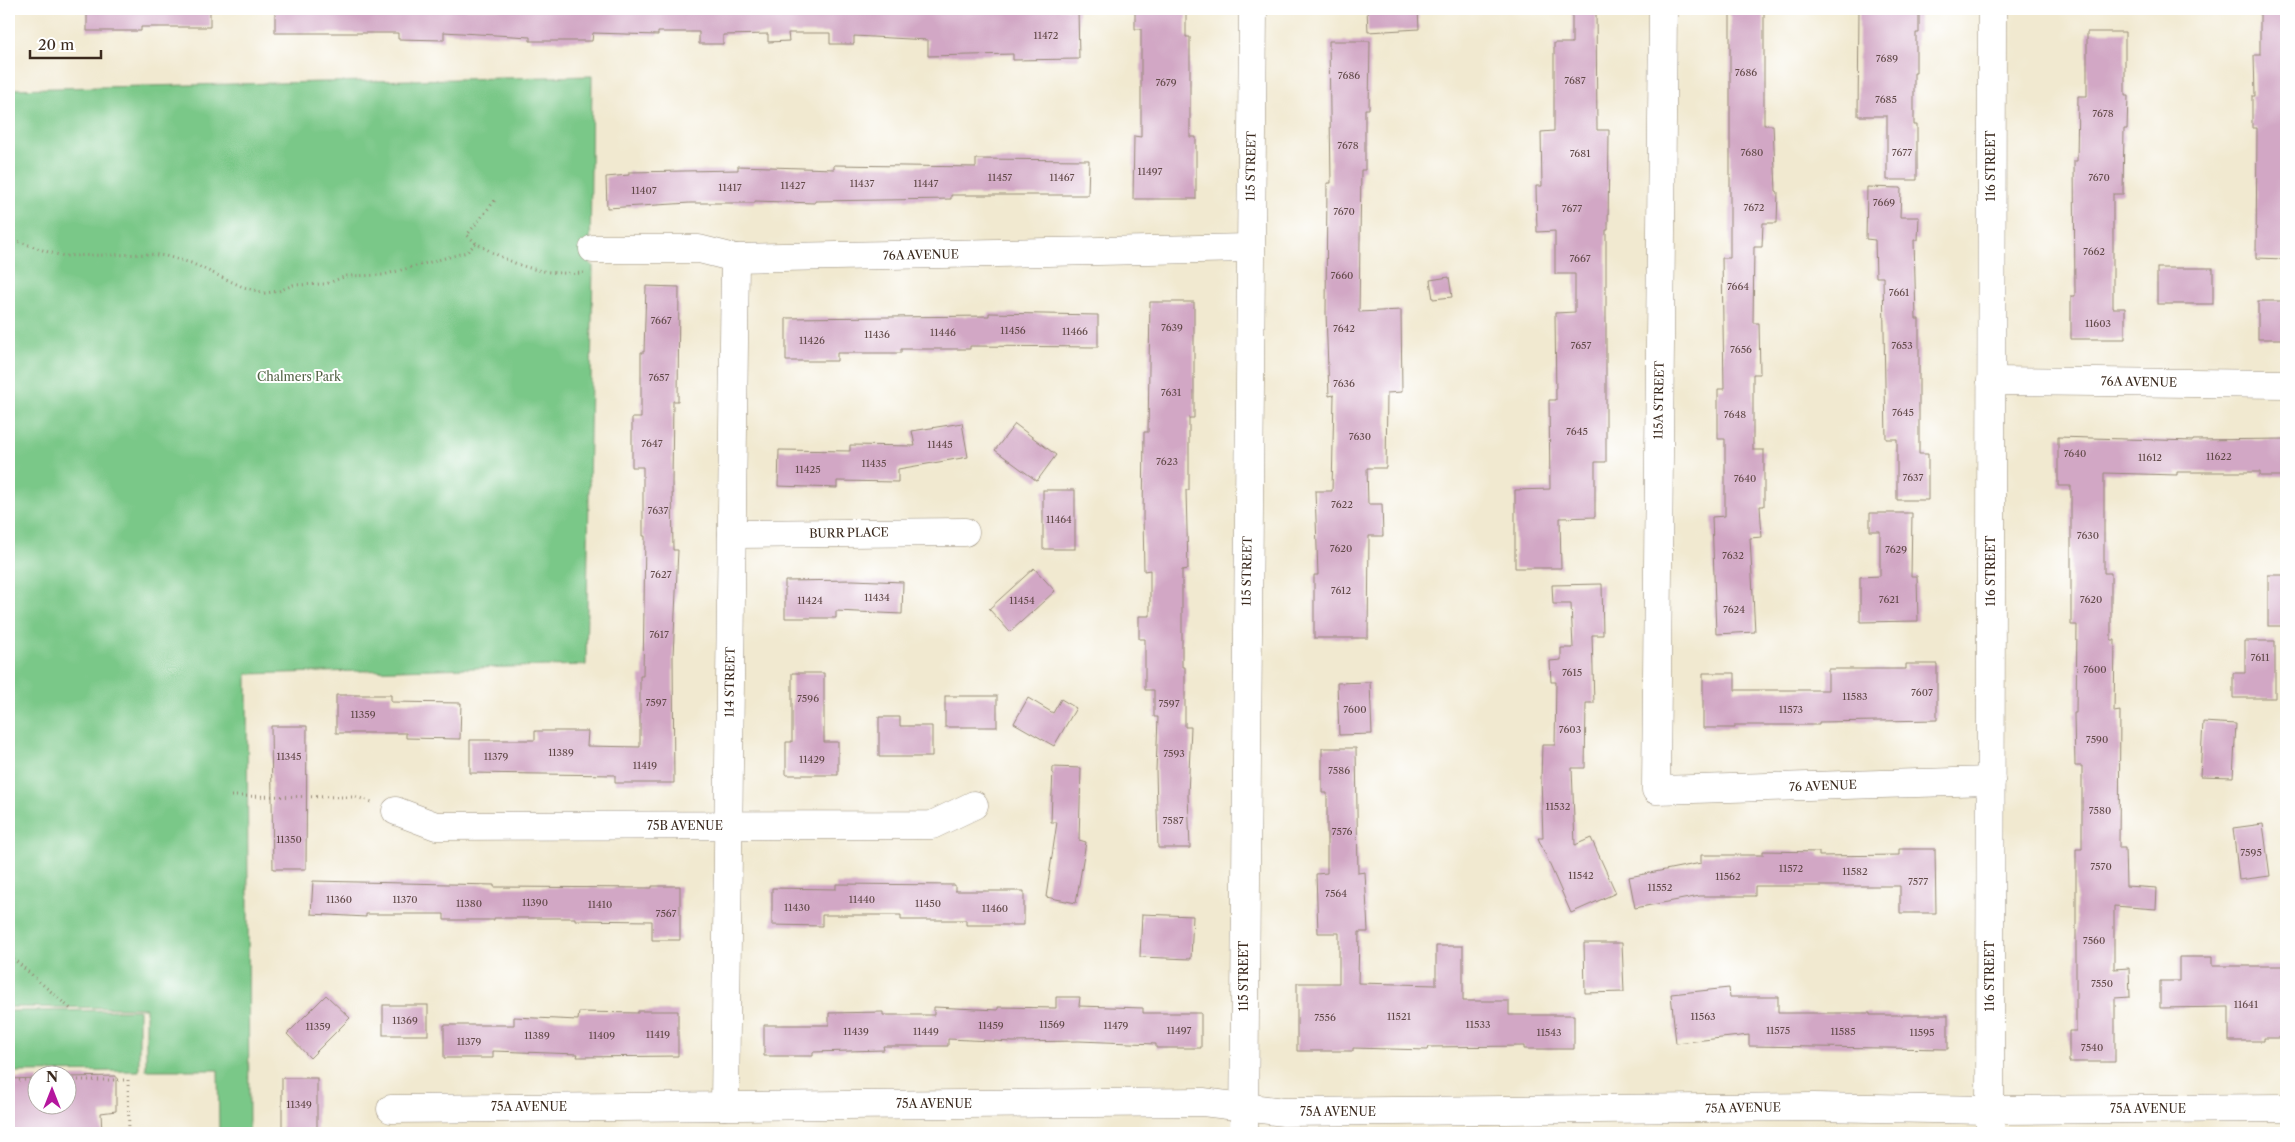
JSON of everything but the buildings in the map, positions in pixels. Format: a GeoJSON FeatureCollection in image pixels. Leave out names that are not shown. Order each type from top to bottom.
{"type":"FeatureCollection","features":[{"type":"Feature","properties":{"kind":"street","name":"115 STREET"},"geometry":{"type":"LineString","coordinates":[[1244,1120],[1253,9]]}},
{"type":"Feature","properties":{"kind":"street","name":"115A STREET"},"geometry":{"type":"LineString","coordinates":[[1656,790],[1663,9]]}},
{"type":"Feature","properties":{"kind":"street","name":"116 STREET"},"geometry":{"type":"LineString","coordinates":[[1990,1122],[1992,9]]}},
{"type":"Feature","properties":{"kind":"street","name":"76A AVENUE"},"geometry":{"type":"LineString","coordinates":[[593,249],[699,248],[735,258],[1250,248]]}},
{"type":"Feature","properties":{"kind":"street","name":"114 STREET"},"geometry":{"type":"LineString","coordinates":[[724,1106],[735,258]]}},
{"type":"Feature","properties":{"kind":"street","name":"76A AVENUE"},"geometry":{"type":"LineString","coordinates":[[1991,381],[2286,384]]}},
{"type":"Feature","properties":{"kind":"street","name":"BURR PLACE"},"geometry":{"type":"LineString","coordinates":[[732,534],[965,532]]}},
{"type":"Feature","properties":{"kind":"street","name":"76 AVENUE"},"geometry":{"type":"LineString","coordinates":[[1656,790],[1991,781]]}},
{"type":"Feature","properties":{"kind":"street","name":"75B AVENUE"},"geometry":{"type":"LineString","coordinates":[[396,810],[436,826],[932,825],[974,805]]}},
{"type":"Feature","properties":{"kind":"street","name":"75A AVENUE"},"geometry":{"type":"LineString","coordinates":[[391,1109],[1203,1102],[1244,1120],[1284,1112],[1618,1121],[1814,1107],[1990,1122],[2286,1108]]}},
{"type":"Feature","properties":{"kind":"path"},"geometry":{"type":"LineString","coordinates":[[496,199],[467,235],[476,243],[516,266],[560,274],[589,273],[593,249]]}},
{"type":"Feature","properties":{"kind":"path"},"geometry":{"type":"LineString","coordinates":[[9,239],[64,256],[149,254],[166,256],[192,263],[243,287],[264,293],[279,291],[293,285],[326,284],[346,276],[383,275],[467,252],[476,243]]}},
{"type":"Feature","properties":{"kind":"path"},"geometry":{"type":"LineString","coordinates":[[231,796],[356,797],[396,810]]}},
{"type":"Feature","properties":{"kind":"path"},"geometry":{"type":"LineString","coordinates":[[9,955],[72,1010]]}},
{"type":"Feature","properties":{"kind":"path"},"geometry":{"type":"LineString","coordinates":[[9,1080],[28,1080]]}},
{"type":"Feature","properties":{"kind":"path"},"geometry":{"type":"LineString","coordinates":[[78,1080],[128,1080],[129,1133]]}},
{"type":"Feature","properties":{"kind":"green space","name":"Chalmers Park"},"geometry":{"type":"Polygon","coordinates":[[[592,76],[590,264],[593,265],[586,665],[247,674],[249,1133],[219,1133],[218,1070],[146,1070],[146,1008],[9,1007],[9,89],[592,76]]]}},
{"type":"Feature","properties":{"kind":"green space"},"geometry":{"type":"Polygon","coordinates":[[[139,1010],[139,1071],[78,1071],[78,1064],[28,1064],[28,1072],[9,1072],[9,1011],[139,1010]]]}}]}
